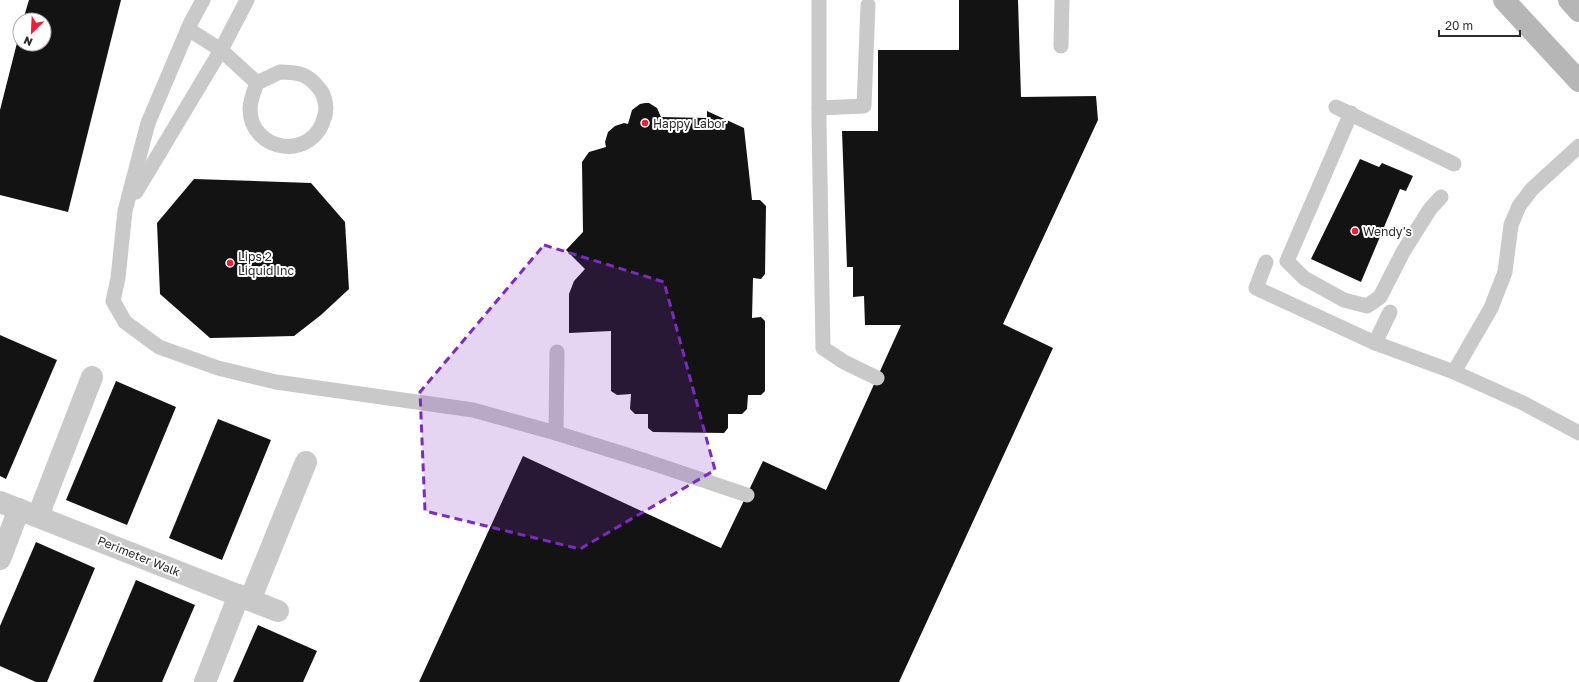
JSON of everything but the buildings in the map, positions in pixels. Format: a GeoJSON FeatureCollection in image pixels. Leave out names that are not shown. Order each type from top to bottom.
{"type":"FeatureCollection","features":[{"type":"Feature","properties":{"kind":"main road"},"geometry":{"type":"LineString","coordinates":[[1504,0],[1579,81]]}},
{"type":"Feature","properties":{"kind":"main road"},"geometry":{"type":"LineString","coordinates":[[1569,0],[1579,11]]}},
{"type":"Feature","properties":{"kind":"street"},"geometry":{"type":"LineString","coordinates":[[0,559],[19,509],[92,377]]}},
{"type":"Feature","properties":{"kind":"street"},"geometry":{"type":"LineString","coordinates":[[206,682],[306,462]]}},
{"type":"Feature","properties":{"kind":"street","name":"Perimeter Walk"},"geometry":{"type":"LineString","coordinates":[[19,509],[278,611]]}},
{"type":"Feature","properties":{"kind":"lane"},"geometry":{"type":"LineString","coordinates":[[203,0],[188,29],[148,123],[125,211],[118,278],[113,302],[125,322],[159,347],[218,368],[276,382],[473,410],[556,433],[746,495]]}},
{"type":"Feature","properties":{"kind":"lane"},"geometry":{"type":"LineString","coordinates":[[125,211],[154,160],[221,50],[248,0]]}},
{"type":"Feature","properties":{"kind":"lane"},"geometry":{"type":"LineString","coordinates":[[819,0],[819,108],[823,348],[844,362],[877,378]]}},
{"type":"Feature","properties":{"kind":"lane"},"geometry":{"type":"LineString","coordinates":[[1061,46],[1062,0]]}},
{"type":"Feature","properties":{"kind":"lane"},"geometry":{"type":"LineString","coordinates":[[819,108],[864,106],[868,5]]}},
{"type":"Feature","properties":{"kind":"lane"},"geometry":{"type":"LineString","coordinates":[[188,29],[221,50],[257,83]]}},
{"type":"Feature","properties":{"kind":"lane"},"geometry":{"type":"LineString","coordinates":[[280,72],[296,72],[312,80],[322,93],[326,109],[323,126],[312,139],[297,146],[280,146],[264,139],[254,126],[250,109],[257,83],[280,72]]}},
{"type":"Feature","properties":{"kind":"lane"},"geometry":{"type":"LineString","coordinates":[[1336,106],[1454,164]]}},
{"type":"Feature","properties":{"kind":"lane"},"geometry":{"type":"LineString","coordinates":[[1351,113],[1287,261],[1304,278],[1344,300],[1367,306],[1380,297],[1403,252],[1430,209],[1441,197]]}},
{"type":"Feature","properties":{"kind":"lane"},"geometry":{"type":"LineString","coordinates":[[1454,372],[1491,308],[1505,272],[1511,225],[1519,206],[1532,189],[1579,146]]}},
{"type":"Feature","properties":{"kind":"lane"},"geometry":{"type":"LineString","coordinates":[[1266,262],[1256,288],[1376,343],[1454,372],[1579,432]]}},
{"type":"Feature","properties":{"kind":"lane"},"geometry":{"type":"LineString","coordinates":[[1376,343],[1390,312]]}},
{"type":"Feature","properties":{"kind":"lane"},"geometry":{"type":"LineString","coordinates":[[556,433],[557,352]]}},
{"type":"Feature","properties":{"kind":"highlighted area"},"geometry":{"type":"Polygon","coordinates":[[[544,245],[664,282],[715,470],[580,549],[425,511],[420,392],[544,245]]]}},
{"type":"Feature","properties":{"kind":"place","name":"Happy Labor"},"geometry":{"type":"Point","coordinates":[645,123]}},
{"type":"Feature","properties":{"kind":"place","name":"Wendy's"},"geometry":{"type":"Point","coordinates":[1355,231]}},
{"type":"Feature","properties":{"kind":"place","name":"Lips 2 Liquid Inc"},"geometry":{"type":"Point","coordinates":[230,263]}}]}
